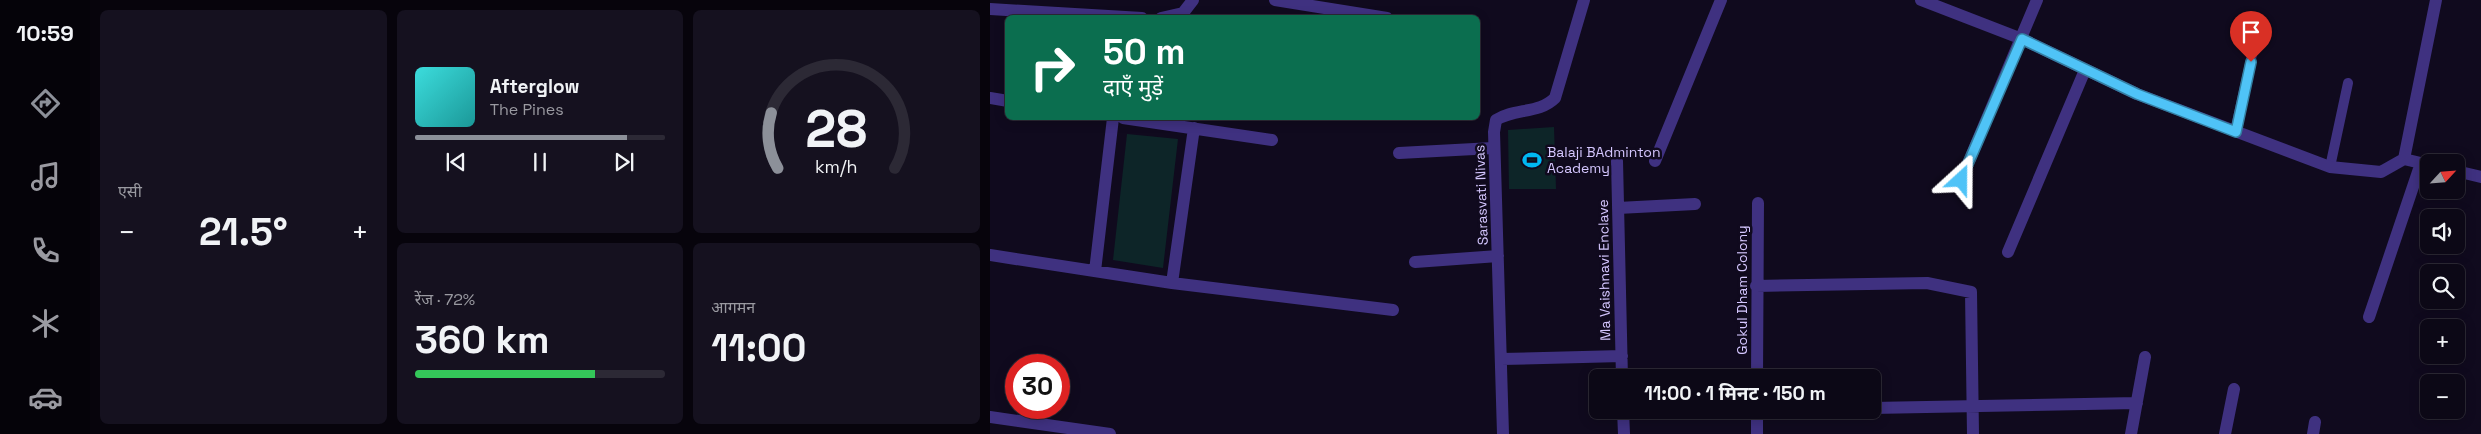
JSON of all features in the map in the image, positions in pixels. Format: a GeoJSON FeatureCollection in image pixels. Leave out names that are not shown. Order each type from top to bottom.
{"type":"FeatureCollection","features":[{"type":"Feature","properties":{"kind":"street"},"geometry":{"type":"LineString","coordinates":[[1174,15],[1183,13],[1193,0]]}},
{"type":"Feature","properties":{"kind":"street"},"geometry":{"type":"LineString","coordinates":[[1275,0],[1368,15]]}},
{"type":"Feature","properties":{"kind":"street","name":"Sarasvati Nivas"},"geometry":{"type":"LineString","coordinates":[[1503,434],[1493,148],[1496,120],[1504,115],[1542,107],[1555,98],[1584,0]]}},
{"type":"Feature","properties":{"kind":"street"},"geometry":{"type":"LineString","coordinates":[[1655,161],[1720,0]]}},
{"type":"Feature","properties":{"kind":"street"},"geometry":{"type":"LineString","coordinates":[[1920,0],[2022,39],[2137,94],[2330,167],[2381,172],[2404,159],[2420,163]]}},
{"type":"Feature","properties":{"kind":"street"},"geometry":{"type":"LineString","coordinates":[[1961,180],[2038,0]]}},
{"type":"Feature","properties":{"kind":"street"},"geometry":{"type":"LineString","coordinates":[[2404,159],[2436,0]]}},
{"type":"Feature","properties":{"kind":"street"},"geometry":{"type":"LineString","coordinates":[[990,9],[1091,15]]}},
{"type":"Feature","properties":{"kind":"street"},"geometry":{"type":"LineString","coordinates":[[2008,252],[2084,70]]}},
{"type":"Feature","properties":{"kind":"street"},"geometry":{"type":"LineString","coordinates":[[990,98],[1005,100]]}},
{"type":"Feature","properties":{"kind":"street"},"geometry":{"type":"LineString","coordinates":[[1095,271],[1113,120]]}},
{"type":"Feature","properties":{"kind":"street"},"geometry":{"type":"LineString","coordinates":[[1138,120],[1272,140]]}},
{"type":"Feature","properties":{"kind":"street"},"geometry":{"type":"LineString","coordinates":[[1172,283],[1194,128]]}},
{"type":"Feature","properties":{"kind":"street"},"geometry":{"type":"LineString","coordinates":[[1399,153],[1493,148]]}},
{"type":"Feature","properties":{"kind":"street","name":"Ma Vaishnavi Enclave"},"geometry":{"type":"LineString","coordinates":[[1617,161],[1622,369]]}},
{"type":"Feature","properties":{"kind":"street"},"geometry":{"type":"LineString","coordinates":[[2465,173],[2481,177]]}},
{"type":"Feature","properties":{"kind":"street"},"geometry":{"type":"LineString","coordinates":[[2369,317],[2420,178]]}},
{"type":"Feature","properties":{"kind":"street","name":"Gokul Dham Colony"},"geometry":{"type":"LineString","coordinates":[[1757,369],[1758,202]]}},
{"type":"Feature","properties":{"kind":"street"},"geometry":{"type":"LineString","coordinates":[[1618,208],[1695,204]]}},
{"type":"Feature","properties":{"kind":"street"},"geometry":{"type":"LineString","coordinates":[[990,255],[1172,283],[1393,310]]}},
{"type":"Feature","properties":{"kind":"street"},"geometry":{"type":"LineString","coordinates":[[1415,262],[1498,256]]}},
{"type":"Feature","properties":{"kind":"street"},"geometry":{"type":"LineString","coordinates":[[1756,286],[1927,283],[1971,292],[1973,434]]}},
{"type":"Feature","properties":{"kind":"street"},"geometry":{"type":"LineString","coordinates":[[1501,359],[1622,356]]}},
{"type":"Feature","properties":{"kind":"street"},"geometry":{"type":"LineString","coordinates":[[2131,434],[2145,357]]}},
{"type":"Feature","properties":{"kind":"street"},"geometry":{"type":"LineString","coordinates":[[2225,434],[2234,388]]}},
{"type":"Feature","properties":{"kind":"street"},"geometry":{"type":"LineString","coordinates":[[1881,408],[2136,403]]}},
{"type":"Feature","properties":{"kind":"street"},"geometry":{"type":"LineString","coordinates":[[990,417],[1110,434]]}},
{"type":"Feature","properties":{"kind":"street"},"geometry":{"type":"LineString","coordinates":[[1623,419],[1624,434]]}},
{"type":"Feature","properties":{"kind":"street"},"geometry":{"type":"LineString","coordinates":[[1757,419],[1757,434]]}},
{"type":"Feature","properties":{"kind":"lane"},"geometry":{"type":"LineString","coordinates":[[2236,132],[2258,28]]}},
{"type":"Feature","properties":{"kind":"lane"},"geometry":{"type":"LineString","coordinates":[[2330,167],[2348,83]]}},
{"type":"Feature","properties":{"kind":"green space","name":"Balaji BAdminton Academy"},"geometry":{"type":"Polygon","coordinates":[[[1554,127],[1556,189],[1509,189],[1508,130],[1554,127]]]}},
{"type":"Feature","properties":{"kind":"green space"},"geometry":{"type":"Polygon","coordinates":[[[1127,134],[1178,139],[1163,268],[1113,260],[1127,134]]]}},
{"type":"Feature","properties":{"kind":"place","name":"Balaji BAdminton Academy"},"geometry":{"type":"Point","coordinates":[1532,160]}},
{"type":"Feature","properties":{"kind":"route"},"geometry":{"type":"LineString","coordinates":[[1961,180],[2022,39],[2137,94],[2236,132],[2251,62]]}}]}
